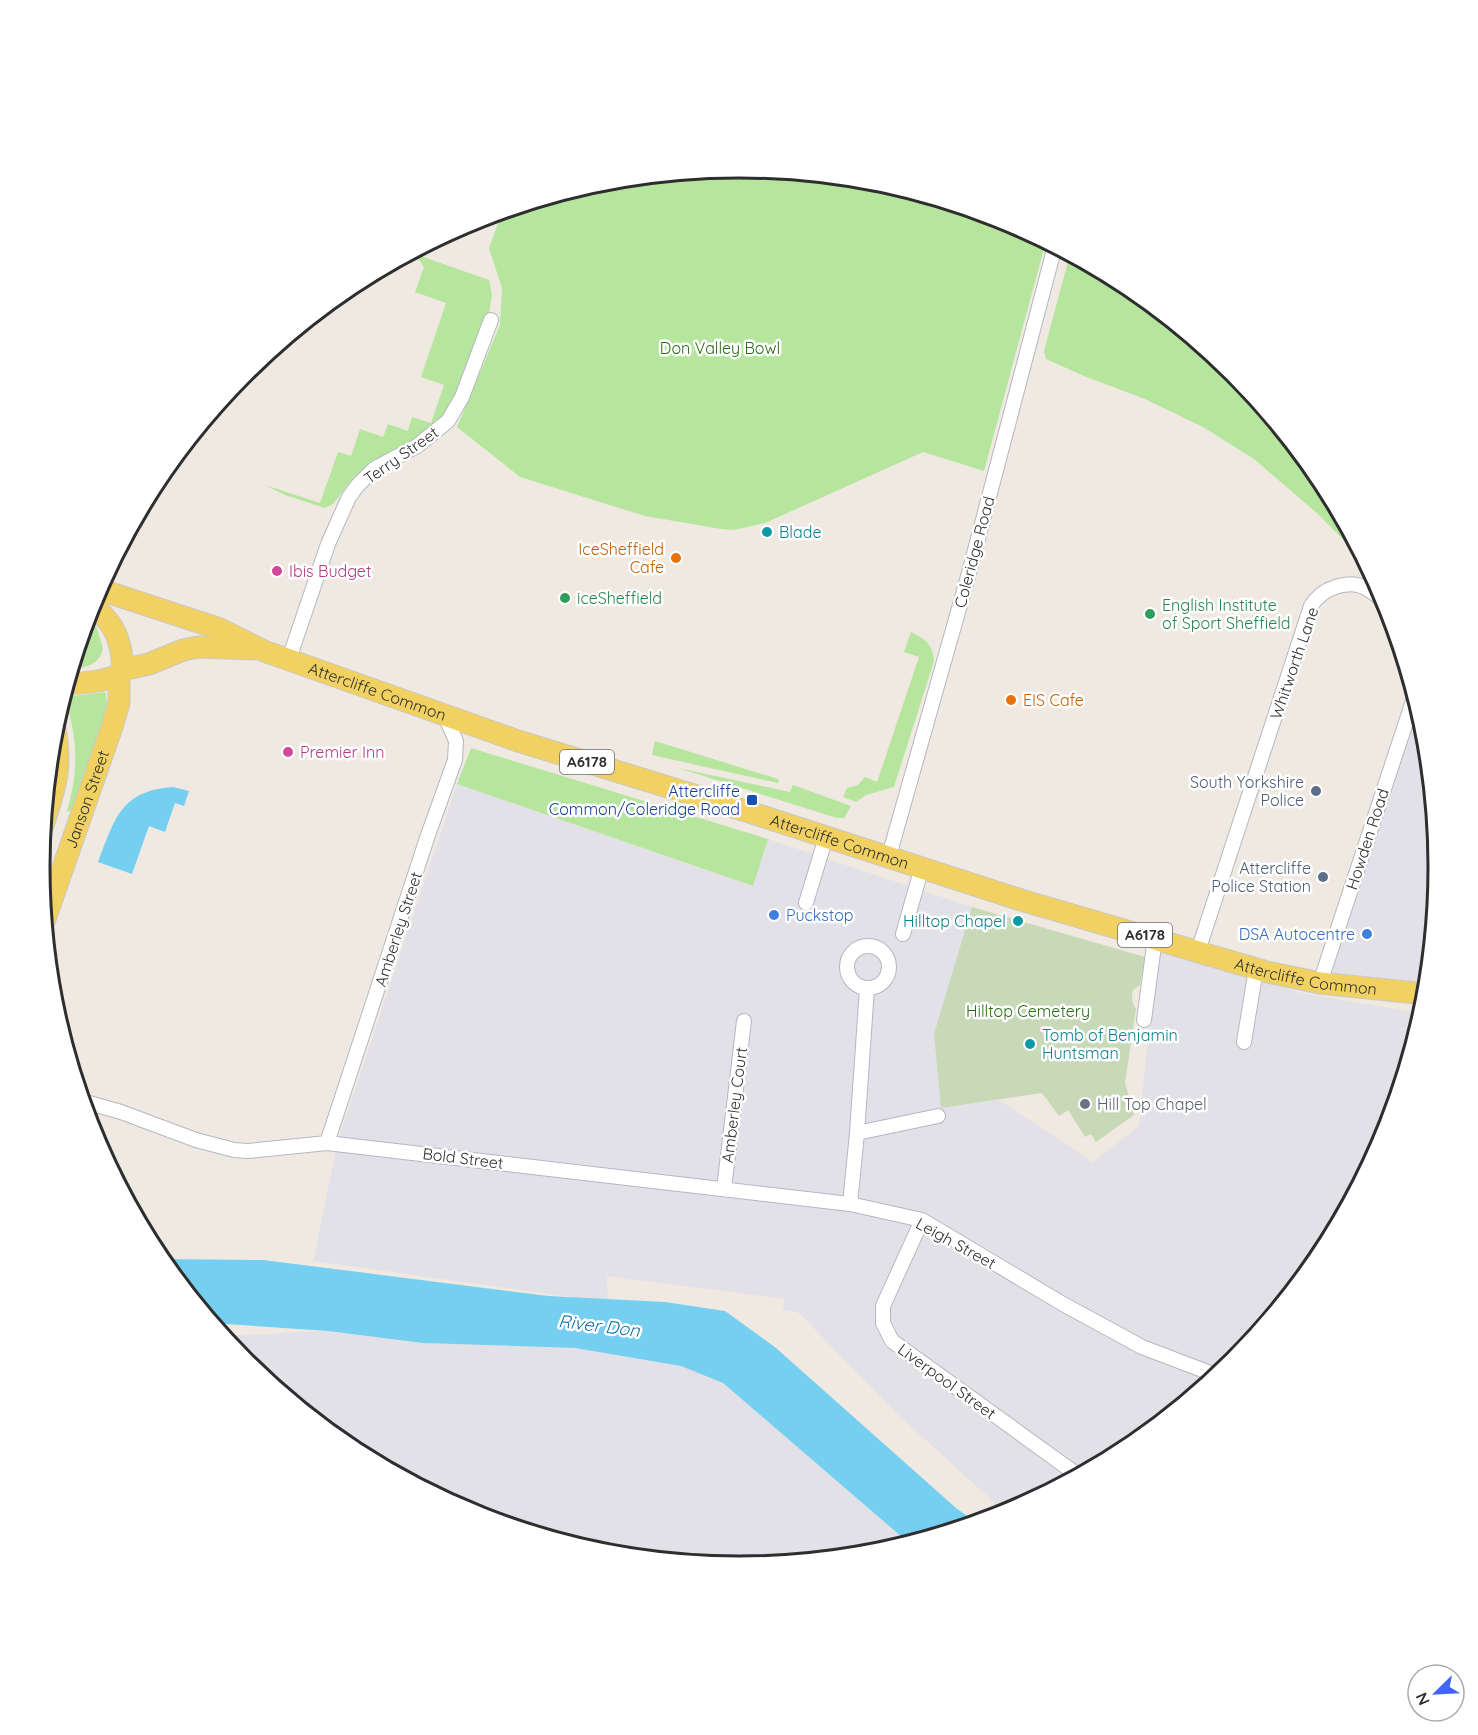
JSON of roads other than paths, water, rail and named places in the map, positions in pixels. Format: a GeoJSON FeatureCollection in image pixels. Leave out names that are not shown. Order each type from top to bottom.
{"type":"FeatureCollection","features":[{"type":"Feature","properties":{"kind":"main road","name":"Attercliffe Common"},"geometry":{"type":"LineString","coordinates":[[108,592],[220,629],[264,651],[518,741],[889,856],[1021,900],[1256,969],[1320,984],[1417,993]]}},
{"type":"Feature","properties":{"kind":"main road","name":"Janson Street"},"geometry":{"type":"LineString","coordinates":[[51,903],[119,703],[120,645],[112,624],[99,611]]}},
{"type":"Feature","properties":{"kind":"main road","name":"Attercliffe Common"},"geometry":{"type":"LineString","coordinates":[[121,672],[198,646],[264,651]]}},
{"type":"Feature","properties":{"kind":"main road","name":"A6178"},"geometry":{"type":"LineString","coordinates":[[75,682],[96,681],[121,672]]}},
{"type":"Feature","properties":{"kind":"main road","name":"Janson Street"},"geometry":{"type":"LineString","coordinates":[[54,787],[58,774],[59,757]]}},
{"type":"Feature","properties":{"kind":"street","name":"Coleridge Road"},"geometry":{"type":"LineString","coordinates":[[889,856],[969,573],[1053,254]]}},
{"type":"Feature","properties":{"kind":"street","name":"Terry Street"},"geometry":{"type":"LineString","coordinates":[[289,659],[328,544],[349,496],[374,470],[417,446],[448,421],[462,397],[491,320]]}},
{"type":"Feature","properties":{"kind":"street","name":"Whitworth Lane"},"geometry":{"type":"LineString","coordinates":[[1198,951],[1311,606],[1321,594],[1338,586],[1349,585],[1369,589]]}},
{"type":"Feature","properties":{"kind":"street","name":"Howden Road"},"geometry":{"type":"LineString","coordinates":[[1320,984],[1410,711]]}},
{"type":"Feature","properties":{"kind":"street","name":"Amberley Street"},"geometry":{"type":"LineString","coordinates":[[327,1143],[428,835],[455,760],[456,741],[445,716]]}},
{"type":"Feature","properties":{"kind":"street"},"geometry":{"type":"LineString","coordinates":[[806,903],[826,837]]}},
{"type":"Feature","properties":{"kind":"street"},"geometry":{"type":"LineString","coordinates":[[903,934],[922,867]]}},
{"type":"Feature","properties":{"kind":"street"},"geometry":{"type":"LineString","coordinates":[[1144,1020],[1155,938]]}},
{"type":"Feature","properties":{"kind":"street"},"geometry":{"type":"LineString","coordinates":[[1244,1042],[1256,969]]}},
{"type":"Feature","properties":{"kind":"street"},"geometry":{"type":"LineString","coordinates":[[850,1204],[867,988]]}},
{"type":"Feature","properties":{"kind":"street","name":"Amberley Court"},"geometry":{"type":"LineString","coordinates":[[724,1189],[744,1021]]}},
{"type":"Feature","properties":{"kind":"street","name":"Bold Street"},"geometry":{"type":"LineString","coordinates":[[92,1104],[121,1112],[196,1140],[234,1150],[248,1151],[327,1143],[850,1204]]}},
{"type":"Feature","properties":{"kind":"street"},"geometry":{"type":"LineString","coordinates":[[857,1133],[938,1116]]}},
{"type":"Feature","properties":{"kind":"street","name":"Leigh Street"},"geometry":{"type":"LineString","coordinates":[[850,1204],[922,1220],[1063,1304],[1142,1347],[1209,1372]]}},
{"type":"Feature","properties":{"kind":"street","name":"Liverpool Street"},"geometry":{"type":"LineString","coordinates":[[922,1220],[883,1306],[883,1323],[892,1341],[1072,1471]]}},
{"type":"Feature","properties":{"kind":"water"},"geometry":{"type":"Polygon","coordinates":[[[173,787],[189,791],[184,806],[175,803],[165,832],[149,826],[132,874],[98,862],[115,820],[130,801],[141,794],[173,787]]]}},
{"type":"Feature","properties":{"kind":"water","name":"River Don"},"geometry":{"type":"Polygon","coordinates":[[[172,1259],[263,1260],[548,1296],[665,1302],[725,1311],[776,1348],[969,1517],[902,1537],[723,1383],[681,1366],[575,1348],[423,1343],[328,1331],[223,1324],[172,1259]]]}},
{"type":"Feature","properties":{"kind":"place","name":"Blade"},"geometry":{"type":"Point","coordinates":[767,532]}},
{"type":"Feature","properties":{"kind":"place","name":"IceSheffield Cafe"},"geometry":{"type":"Point","coordinates":[676,558]}},
{"type":"Feature","properties":{"kind":"place","name":"Ibis Budget"},"geometry":{"type":"Point","coordinates":[277,571]}},
{"type":"Feature","properties":{"kind":"place","name":"iceSheffield"},"geometry":{"type":"Point","coordinates":[565,598]}},
{"type":"Feature","properties":{"kind":"place","name":"English Institute of Sport Sheffield"},"geometry":{"type":"Point","coordinates":[1150,614]}},
{"type":"Feature","properties":{"kind":"place","name":"EIS Cafe"},"geometry":{"type":"Point","coordinates":[1011,700]}},
{"type":"Feature","properties":{"kind":"place","name":"Premier Inn"},"geometry":{"type":"Point","coordinates":[288,752]}},
{"type":"Feature","properties":{"kind":"place","name":"South Yorkshire Police"},"geometry":{"type":"Point","coordinates":[1316,791]}},
{"type":"Feature","properties":{"kind":"place","name":"Attercliffe Common/Coleridge Road"},"geometry":{"type":"Point","coordinates":[752,800]}},
{"type":"Feature","properties":{"kind":"place","name":"Attercliffe Police Station"},"geometry":{"type":"Point","coordinates":[1323,877]}},
{"type":"Feature","properties":{"kind":"place","name":"Puckstop"},"geometry":{"type":"Point","coordinates":[774,915]}},
{"type":"Feature","properties":{"kind":"place","name":"Hilltop Chapel"},"geometry":{"type":"Point","coordinates":[1018,921]}},
{"type":"Feature","properties":{"kind":"place","name":"DSA Autocentre"},"geometry":{"type":"Point","coordinates":[1367,934]}},
{"type":"Feature","properties":{"kind":"place","name":"Tomb of Benjamin Huntsman"},"geometry":{"type":"Point","coordinates":[1030,1044]}},
{"type":"Feature","properties":{"kind":"place","name":"Hill Top Chapel"},"geometry":{"type":"Point","coordinates":[1085,1104]}},
{"type":"Feature","properties":{"kind":"park label","name":"Don Valley Bowl"},"geometry":{"type":"Point","coordinates":[720,348]}},
{"type":"Feature","properties":{"kind":"park label","name":"Hilltop Cemetery"},"geometry":{"type":"Point","coordinates":[1028,1011]}}]}
